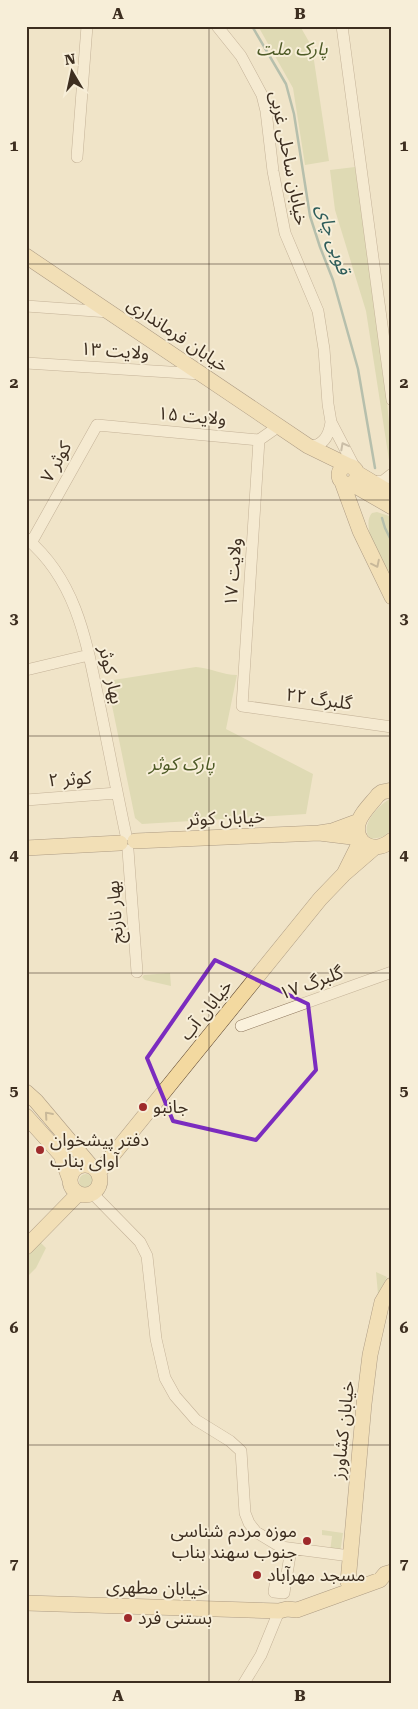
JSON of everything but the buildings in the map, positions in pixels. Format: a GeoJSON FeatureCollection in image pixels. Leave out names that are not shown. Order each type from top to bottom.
{"type":"FeatureCollection","features":[{"type":"Feature","properties":{"kind":"main road","name":"خیابان فرمانداری"},"geometry":{"type":"LineString","coordinates":[[27,258],[279,426],[392,507]]}},
{"type":"Feature","properties":{"kind":"main road","name":"خیابان فرمانداری"},"geometry":{"type":"LineString","coordinates":[[354,478],[392,494]]}},
{"type":"Feature","properties":{"kind":"main road"},"geometry":{"type":"LineString","coordinates":[[354,478],[360,531],[392,597]]}},
{"type":"Feature","properties":{"kind":"main road"},"geometry":{"type":"LineString","coordinates":[[374,848],[368,846],[360,839],[358,832],[359,820],[378,795],[392,790]]}},
{"type":"Feature","properties":{"kind":"main road","name":"خیابان کوثر"},"geometry":{"type":"LineString","coordinates":[[26,848],[319,833],[332,831],[359,820]]}},
{"type":"Feature","properties":{"kind":"main road","name":"خیابان کوثر"},"geometry":{"type":"LineString","coordinates":[[319,833],[360,839]]}},
{"type":"Feature","properties":{"kind":"main road","name":"خیابان آب"},"geometry":{"type":"LineString","coordinates":[[344,874],[360,839]]}},
{"type":"Feature","properties":{"kind":"main road","name":"خیابان آب"},"geometry":{"type":"LineString","coordinates":[[94,1168],[320,899],[344,874],[374,848],[387,845],[392,840]]}},
{"type":"Feature","properties":{"kind":"main road"},"geometry":{"type":"LineString","coordinates":[[26,1092],[94,1168],[101,1182],[97,1191],[86,1194],[26,1247]]}},
{"type":"Feature","properties":{"kind":"main road"},"geometry":{"type":"LineString","coordinates":[[26,1116],[62,1155],[72,1188],[86,1194]]}},
{"type":"Feature","properties":{"kind":"main road"},"geometry":{"type":"LineString","coordinates":[[70,1180],[76,1168],[85,1164],[94,1168]]}},
{"type":"Feature","properties":{"kind":"main road","name":"خیابان کشاورز"},"geometry":{"type":"LineString","coordinates":[[348,1582],[370,1355],[382,1302],[392,1285]]}},
{"type":"Feature","properties":{"kind":"main road","name":"خیابان مطهری"},"geometry":{"type":"LineString","coordinates":[[283,1610],[294,1601],[376,1572],[388,1573]]}},
{"type":"Feature","properties":{"kind":"main road","name":"خیابان مطهری"},"geometry":{"type":"LineString","coordinates":[[26,1603],[297,1610],[380,1580],[388,1573]]}},
{"type":"Feature","properties":{"kind":"street"},"geometry":{"type":"LineString","coordinates":[[77,157],[87,26]]}},
{"type":"Feature","properties":{"kind":"street","name":"خیابان ساحلی غربی"},"geometry":{"type":"LineString","coordinates":[[217,26],[241,56],[262,95],[266,111],[273,171],[285,233],[318,311],[324,349],[331,422],[354,478]]}},
{"type":"Feature","properties":{"kind":"street"},"geometry":{"type":"LineString","coordinates":[[342,26],[392,400]]}},
{"type":"Feature","properties":{"kind":"street"},"geometry":{"type":"LineString","coordinates":[[26,306],[109,312]]}},
{"type":"Feature","properties":{"kind":"street","name":"ولایت ۱۳"},"geometry":{"type":"LineString","coordinates":[[26,363],[202,374]]}},
{"type":"Feature","properties":{"kind":"street"},"geometry":{"type":"LineString","coordinates":[[308,446],[315,446],[322,442],[330,430],[331,422]]}},
{"type":"Feature","properties":{"kind":"street","name":"ولایت ۱۵"},"geometry":{"type":"LineString","coordinates":[[97,425],[259,440]]}},
{"type":"Feature","properties":{"kind":"street","name":"کوثر ۷"},"geometry":{"type":"LineString","coordinates":[[29,541],[97,425]]}},
{"type":"Feature","properties":{"kind":"street"},"geometry":{"type":"LineString","coordinates":[[259,440],[279,426]]}},
{"type":"Feature","properties":{"kind":"street","name":"ولایت ۱۷"},"geometry":{"type":"LineString","coordinates":[[242,706],[259,440]]}},
{"type":"Feature","properties":{"kind":"street"},"geometry":{"type":"LineString","coordinates":[[354,478],[383,481],[392,474]]}},
{"type":"Feature","properties":{"kind":"street","name":"بهار کوثر"},"geometry":{"type":"LineString","coordinates":[[29,541],[45,556],[61,578],[78,614],[89,655],[127,842]]}},
{"type":"Feature","properties":{"kind":"street"},"geometry":{"type":"LineString","coordinates":[[26,670],[89,655]]}},
{"type":"Feature","properties":{"kind":"street","name":"گلبرگ ۲۲"},"geometry":{"type":"LineString","coordinates":[[242,706],[392,727]]}},
{"type":"Feature","properties":{"kind":"street","name":"کوثر ۲"},"geometry":{"type":"LineString","coordinates":[[26,800],[117,793]]}},
{"type":"Feature","properties":{"kind":"street","name":"بهار نارنج"},"geometry":{"type":"LineString","coordinates":[[127,842],[138,972]]}},
{"type":"Feature","properties":{"kind":"street","name":"گلبرگ ۱۷"},"geometry":{"type":"LineString","coordinates":[[241,1026],[392,972]]}},
{"type":"Feature","properties":{"kind":"street"},"geometry":{"type":"LineString","coordinates":[[86,1194],[140,1242],[144,1248],[147,1256],[156,1339],[162,1370],[168,1385],[182,1405],[196,1420],[230,1441],[241,1451],[244,1513],[249,1524],[265,1539],[281,1547],[350,1556]]}},
{"type":"Feature","properties":{"kind":"street"},"geometry":{"type":"LineString","coordinates":[[286,1580],[291,1549]]}},
{"type":"Feature","properties":{"kind":"street"},"geometry":{"type":"LineString","coordinates":[[244,1683],[261,1655],[283,1610]]}},
{"type":"Feature","properties":{"kind":"highlighted area"},"geometry":{"type":"Polygon","coordinates":[[[215,960],[308,1004],[316,1070],[256,1140],[173,1121],[147,1058],[215,960]]]}},
{"type":"Feature","properties":{"kind":"green space","name":"پارک ملت"},"geometry":{"type":"Polygon","coordinates":[[[258,26],[300,26],[312,47],[329,161],[305,165],[293,88],[258,26]]]}},
{"type":"Feature","properties":{"kind":"green space"},"geometry":{"type":"Polygon","coordinates":[[[355,167],[384,370],[391,444],[389,460],[366,311],[335,210],[330,170],[355,167]]]}},
{"type":"Feature","properties":{"kind":"green space"},"geometry":{"type":"Polygon","coordinates":[[[377,512],[392,517],[392,581],[374,547],[371,537],[369,519],[372,513],[377,512]]]}},
{"type":"Feature","properties":{"kind":"green space","name":"پارک کوثر"},"geometry":{"type":"Polygon","coordinates":[[[196,667],[237,675],[226,729],[313,774],[306,814],[142,824],[135,818],[107,681],[196,667]]]}},
{"type":"Feature","properties":{"kind":"green space"},"geometry":{"type":"Polygon","coordinates":[[[392,798],[392,829],[383,837],[371,839],[367,834],[368,822],[376,810],[392,798]]]}},
{"type":"Feature","properties":{"kind":"green space"},"geometry":{"type":"Polygon","coordinates":[[[170,973],[171,986],[145,980],[142,977],[144,975],[170,973]]]}},
{"type":"Feature","properties":{"kind":"green space"},"geometry":{"type":"Polygon","coordinates":[[[86,1174],[91,1176],[93,1181],[91,1186],[86,1188],[81,1186],[79,1181],[81,1176],[86,1174]]]}},
{"type":"Feature","properties":{"kind":"green space"},"geometry":{"type":"Polygon","coordinates":[[[40,1242],[46,1248],[36,1268],[26,1278],[26,1255],[40,1242]]]}},
{"type":"Feature","properties":{"kind":"green space"},"geometry":{"type":"Polygon","coordinates":[[[376,1272],[387,1277],[378,1294],[376,1272]]]}},
{"type":"Feature","properties":{"kind":"green space"},"geometry":{"type":"Polygon","coordinates":[[[322,1530],[343,1533],[340,1553],[330,1552],[332,1536],[322,1535],[322,1530]]]}},
{"type":"Feature","properties":{"kind":"waterway","name":"قوبی چای"},"geometry":{"type":"LineString","coordinates":[[252,26],[286,84],[294,114],[310,216],[333,280],[358,369],[375,468]]}},
{"type":"Feature","properties":{"kind":"waterway","name":"قوبی چای"},"geometry":{"type":"LineString","coordinates":[[382,518],[392,542]]}},
{"type":"Feature","properties":{"kind":"place","name":"جانبو"},"geometry":{"type":"Point","coordinates":[143,1107]}},
{"type":"Feature","properties":{"kind":"place","name":"دفتر پیشخوان آوای بناب"},"geometry":{"type":"Point","coordinates":[40,1150]}},
{"type":"Feature","properties":{"kind":"place","name":"موزه مردم شناسی جنوب سهند بناب"},"geometry":{"type":"Point","coordinates":[307,1541]}},
{"type":"Feature","properties":{"kind":"place","name":"مسجد مهرآباد"},"geometry":{"type":"Point","coordinates":[257,1575]}},
{"type":"Feature","properties":{"kind":"place","name":"بستنی فرد"},"geometry":{"type":"Point","coordinates":[128,1618]}}]}
